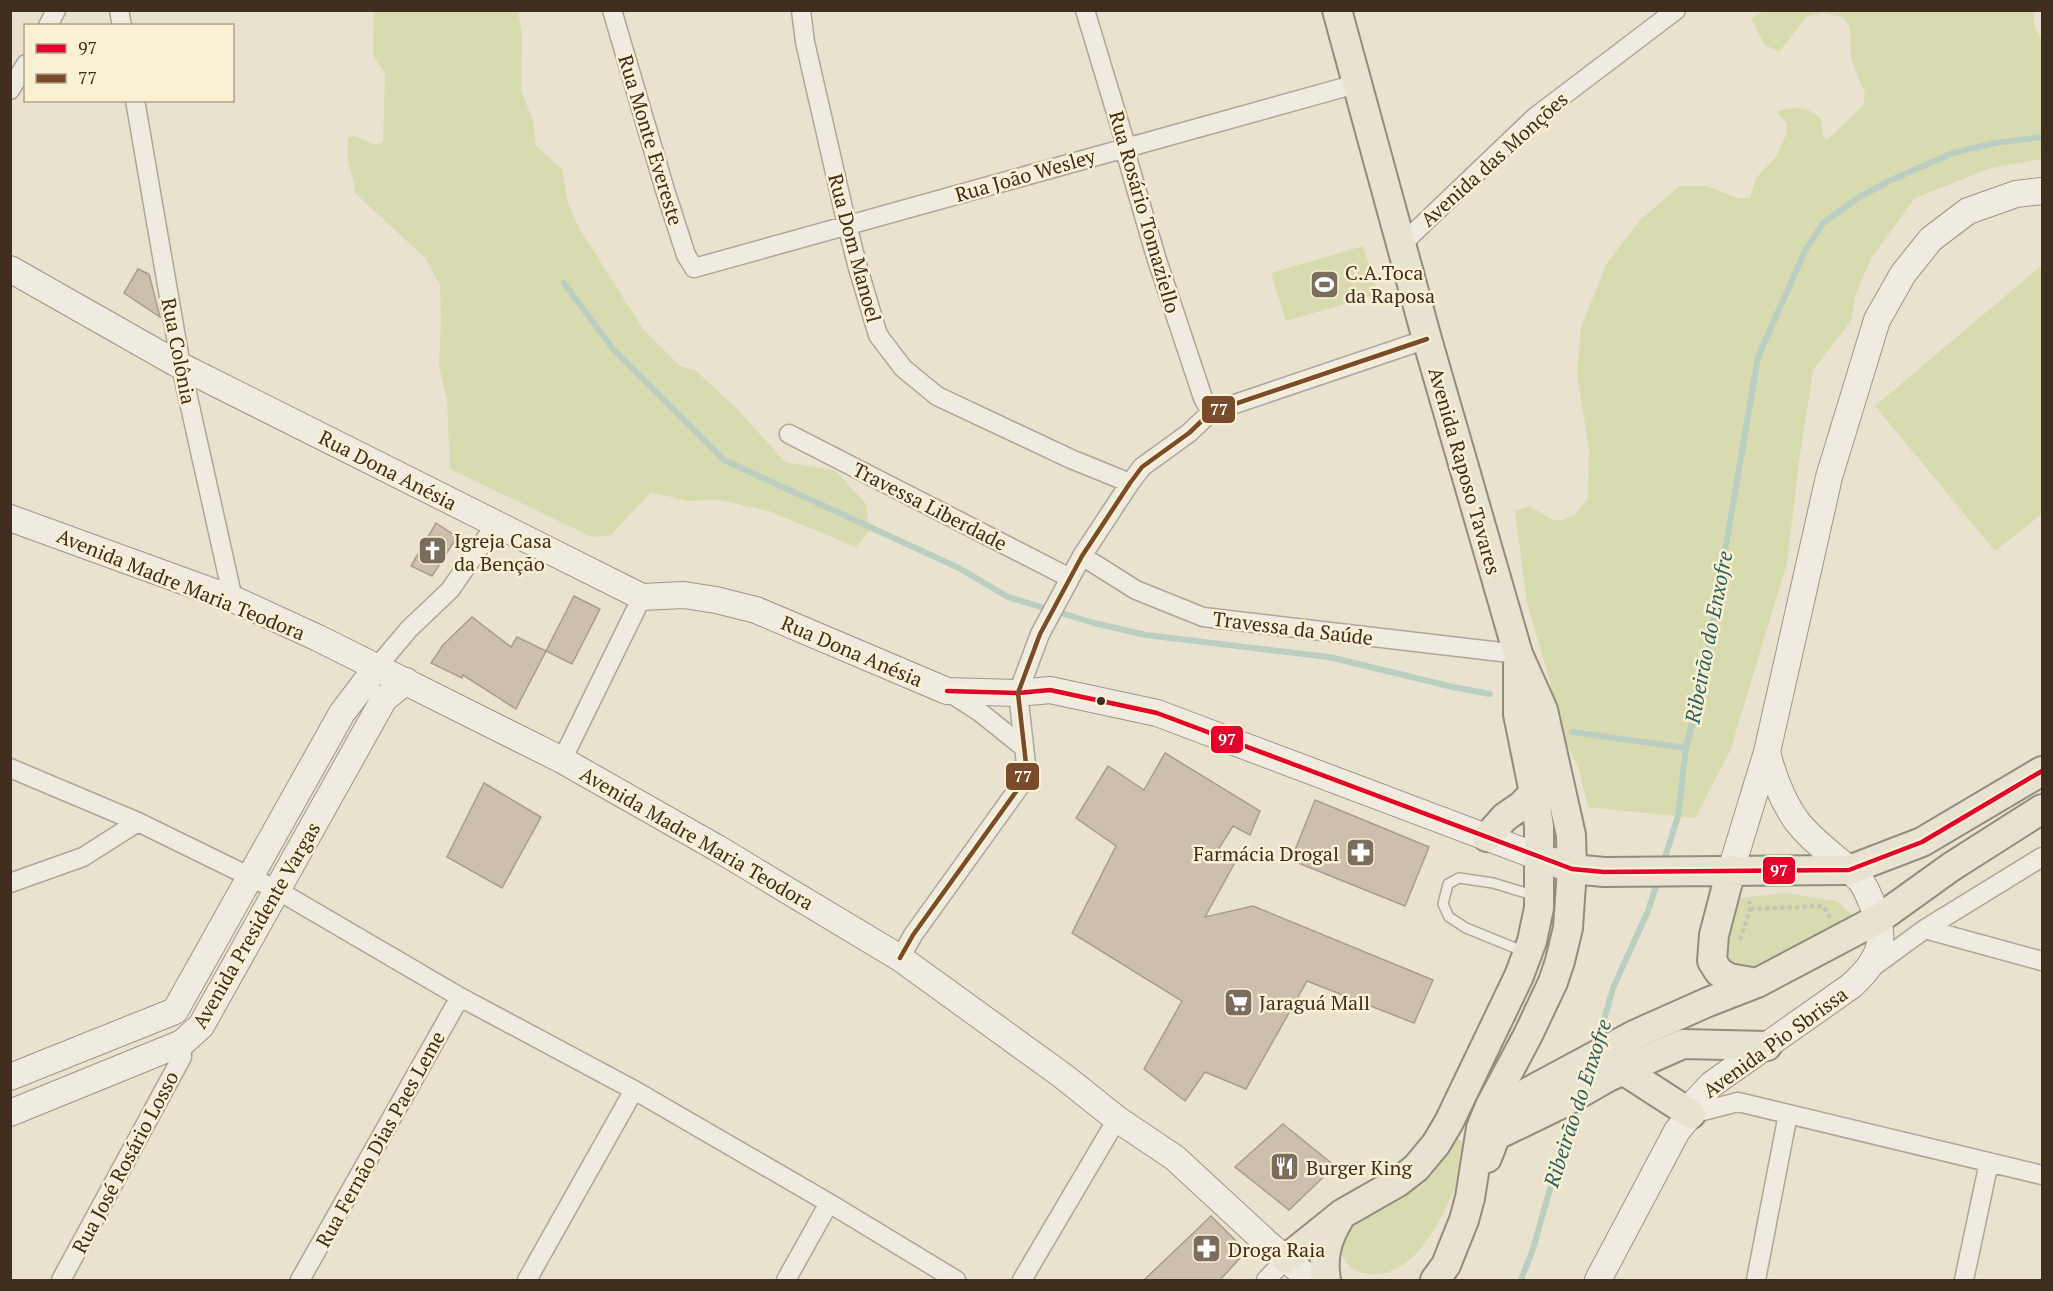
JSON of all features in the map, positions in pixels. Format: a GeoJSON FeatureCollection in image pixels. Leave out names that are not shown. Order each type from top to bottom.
{"type":"FeatureCollection","features":[{"type":"Feature","properties":{"kind":"main road","name":"Avenida Raposo Tavares"},"geometry":{"type":"LineString","coordinates":[[1337,10],[1427,339],[1518,654],[1543,710],[1570,835],[1572,869],[1568,928],[1560,961],[1553,982],[1481,1128],[1470,1198],[1456,1242],[1446,1265],[1435,1281]]}},
{"type":"Feature","properties":{"kind":"main road","name":"Avenida Raposo Tavares"},"geometry":{"type":"LineString","coordinates":[[1286,1259],[1342,1214],[1398,1182],[1416,1168],[1436,1144],[1479,1063],[1519,976],[1539,908],[1539,826],[1518,714],[1518,654]]}},
{"type":"Feature","properties":{"kind":"main road"},"geometry":{"type":"LineString","coordinates":[[1849,870],[1922,842],[2043,771]]}},
{"type":"Feature","properties":{"kind":"main road"},"geometry":{"type":"LineString","coordinates":[[1487,837],[1505,817],[1534,793]]}},
{"type":"Feature","properties":{"kind":"main road"},"geometry":{"type":"LineString","coordinates":[[1470,1198],[1496,1135],[1528,1092],[1634,1035],[1708,1002],[1757,984],[1880,918],[1951,867],[2043,808]]}},
{"type":"Feature","properties":{"kind":"main road","name":"Rua Dona Anésia"},"geometry":{"type":"LineString","coordinates":[[1539,856],[1572,869],[1631,872],[1849,870]]}},
{"type":"Feature","properties":{"kind":"main road"},"geometry":{"type":"LineString","coordinates":[[1731,870],[1714,936],[1712,961],[1719,972],[1729,978],[1757,984]]}},
{"type":"Feature","properties":{"kind":"main road"},"geometry":{"type":"LineString","coordinates":[[1496,1135],[1616,1074],[1683,1044],[1767,1046]]}},
{"type":"Feature","properties":{"kind":"main road"},"geometry":{"type":"LineString","coordinates":[[1616,1074],[1691,1114]]}},
{"type":"Feature","properties":{"kind":"main road"},"geometry":{"type":"LineString","coordinates":[[1326,1281],[1327,1245],[1342,1214]]}},
{"type":"Feature","properties":{"kind":"street"},"geometry":{"type":"LineString","coordinates":[[49,24],[56,10]]}},
{"type":"Feature","properties":{"kind":"street","name":"Rua Monte Evereste"},"geometry":{"type":"LineString","coordinates":[[612,10],[664,190],[686,255],[694,268]]}},
{"type":"Feature","properties":{"kind":"street","name":"Rua Dom Manoel"},"geometry":{"type":"LineString","coordinates":[[801,10],[805,42],[847,225],[878,335],[903,368],[937,396],[1071,459],[1130,483]]}},
{"type":"Feature","properties":{"kind":"street","name":"Rua Rosário Tomaziello"},"geometry":{"type":"LineString","coordinates":[[1085,10],[1125,139],[1124,147],[1159,268],[1203,398],[1211,412]]}},
{"type":"Feature","properties":{"kind":"street","name":"Avenida das Monções"},"geometry":{"type":"LineString","coordinates":[[1401,245],[1535,117],[1676,10]]}},
{"type":"Feature","properties":{"kind":"street"},"geometry":{"type":"LineString","coordinates":[[10,90],[24,67]]}},
{"type":"Feature","properties":{"kind":"street","name":"Rua João Wesley"},"geometry":{"type":"LineString","coordinates":[[694,268],[1356,84]]}},
{"type":"Feature","properties":{"kind":"street","name":"Rua Colônia"},"geometry":{"type":"LineString","coordinates":[[135,102],[181,366],[233,599]]}},
{"type":"Feature","properties":{"kind":"street"},"geometry":{"type":"LineString","coordinates":[[1731,870],[1767,752],[1829,477],[1877,320],[1903,274],[1931,239],[1968,211],[2016,194],[2043,191]]}},
{"type":"Feature","properties":{"kind":"street","name":"Rua Dona Anésia"},"geometry":{"type":"LineString","coordinates":[[10,269],[181,366],[642,597],[684,595],[756,610],[947,691],[981,713],[1022,746]]}},
{"type":"Feature","properties":{"kind":"street"},"geometry":{"type":"LineString","coordinates":[[900,958],[913,935],[1020,786],[1026,764],[1022,746],[1018,693],[1040,634],[1082,556],[1142,467],[1189,433],[1211,412],[1427,339]]}},
{"type":"Feature","properties":{"kind":"street","name":"Travessa Liberdade"},"geometry":{"type":"LineString","coordinates":[[789,434],[1067,585]]}},
{"type":"Feature","properties":{"kind":"street","name":"Avenida Madre Maria Teodora"},"geometry":{"type":"LineString","coordinates":[[10,518],[233,599],[406,681],[562,760],[717,848],[900,958],[1117,1119],[1174,1158],[1311,1281]]}},
{"type":"Feature","properties":{"kind":"street"},"geometry":{"type":"LineString","coordinates":[[377,667],[409,629],[450,590],[496,524]]}},
{"type":"Feature","properties":{"kind":"street","name":"Travessa da Saúde"},"geometry":{"type":"LineString","coordinates":[[1082,556],[1136,590],[1203,617],[1518,654]]}},
{"type":"Feature","properties":{"kind":"street"},"geometry":{"type":"LineString","coordinates":[[562,760],[642,597]]}},
{"type":"Feature","properties":{"kind":"street","name":"Avenida Presidente Vargas"},"geometry":{"type":"LineString","coordinates":[[10,1077],[176,1011],[342,713],[377,667]]}},
{"type":"Feature","properties":{"kind":"street","name":"Avenida Presidente Vargas"},"geometry":{"type":"LineString","coordinates":[[10,1113],[182,1042],[196,1033],[384,699],[406,681]]}},
{"type":"Feature","properties":{"kind":"street","name":"Rua Dona Anésia"},"geometry":{"type":"LineString","coordinates":[[947,691],[1018,693],[1050,690],[1157,714],[1539,856]]}},
{"type":"Feature","properties":{"kind":"street","name":"Avenida Pio Sbrissa"},"geometry":{"type":"LineString","coordinates":[[1598,1281],[1677,1131],[1691,1114],[1696,1101],[1712,1084],[1851,986],[1868,971],[1880,948],[1880,918],[1862,882],[1826,851],[1797,821],[1773,776],[1767,752]]}},
{"type":"Feature","properties":{"kind":"street"},"geometry":{"type":"LineString","coordinates":[[10,768],[138,822],[277,890],[460,997],[634,1090],[829,1203],[956,1281]]}},
{"type":"Feature","properties":{"kind":"street"},"geometry":{"type":"LineString","coordinates":[[10,883],[83,857],[138,822]]}},
{"type":"Feature","properties":{"kind":"street"},"geometry":{"type":"LineString","coordinates":[[1868,971],[1925,929],[2043,857]]}},
{"type":"Feature","properties":{"kind":"street"},"geometry":{"type":"LineString","coordinates":[[1925,929],[2043,961]]}},
{"type":"Feature","properties":{"kind":"street","name":"Rua Fernão Dias Paes Leme"},"geometry":{"type":"LineString","coordinates":[[300,1281],[460,997]]}},
{"type":"Feature","properties":{"kind":"street","name":"Rua José Rosário Losso"},"geometry":{"type":"LineString","coordinates":[[61,1281],[182,1057],[182,1042]]}},
{"type":"Feature","properties":{"kind":"street"},"geometry":{"type":"LineString","coordinates":[[1738,1102],[1737,1082],[1743,1062]]}},
{"type":"Feature","properties":{"kind":"street"},"geometry":{"type":"LineString","coordinates":[[527,1281],[634,1090]]}},
{"type":"Feature","properties":{"kind":"street"},"geometry":{"type":"LineString","coordinates":[[1691,1114],[1738,1102],[2043,1175]]}},
{"type":"Feature","properties":{"kind":"street"},"geometry":{"type":"LineString","coordinates":[[1756,1281],[1788,1114]]}},
{"type":"Feature","properties":{"kind":"street"},"geometry":{"type":"LineString","coordinates":[[1022,1281],[1117,1119]]}},
{"type":"Feature","properties":{"kind":"street"},"geometry":{"type":"LineString","coordinates":[[1964,1281],[1989,1162]]}},
{"type":"Feature","properties":{"kind":"street"},"geometry":{"type":"LineString","coordinates":[[786,1281],[829,1203]]}},
{"type":"Feature","properties":{"kind":"street"},"geometry":{"type":"LineString","coordinates":[[1266,1281],[1286,1259]]}},
{"type":"Feature","properties":{"kind":"lane"},"geometry":{"type":"LineString","coordinates":[[1527,953],[1466,927],[1449,917],[1443,904],[1448,884],[1459,878],[1493,883],[1539,896]]}},
{"type":"Feature","properties":{"kind":"path"},"geometry":{"type":"LineString","coordinates":[[1750,909],[1823,906],[1843,938]]}},
{"type":"Feature","properties":{"kind":"green space"},"geometry":{"type":"Polygon","coordinates":[[[1765,10],[2034,11],[2034,27],[2042,39],[2042,159],[1991,168],[1915,198],[1871,258],[1855,297],[1851,321],[1813,370],[1787,563],[1730,751],[1695,818],[1588,807],[1578,766],[1552,718],[1550,680],[1527,604],[1515,511],[1529,506],[1553,520],[1562,520],[1575,514],[1588,498],[1589,449],[1577,374],[1581,327],[1607,263],[1640,220],[1680,186],[1706,186],[1737,198],[1750,198],[1756,178],[1776,157],[1786,135],[1787,123],[1778,114],[1779,111],[1791,108],[1806,109],[1821,119],[1823,137],[1828,139],[1863,106],[1865,93],[1851,60],[1850,27],[1843,17],[1823,13],[1806,17],[1779,52],[1765,45],[1751,19],[1765,10]]]}},
{"type":"Feature","properties":{"kind":"green space"},"geometry":{"type":"Polygon","coordinates":[[[374,11],[518,11],[522,35],[521,90],[533,121],[536,146],[562,169],[568,204],[579,228],[643,329],[680,366],[696,371],[737,409],[785,462],[836,471],[866,504],[869,531],[856,547],[769,511],[720,500],[687,501],[651,492],[611,535],[592,537],[450,469],[447,400],[439,366],[440,285],[425,258],[354,192],[347,156],[348,138],[354,136],[376,145],[383,141],[385,73],[373,55],[374,11]]]}},
{"type":"Feature","properties":{"kind":"green space","name":"C.A.Toca da Raposa"},"geometry":{"type":"Polygon","coordinates":[[[1363,246],[1378,294],[1286,321],[1271,273],[1363,246]]]}},
{"type":"Feature","properties":{"kind":"green space"},"geometry":{"type":"Polygon","coordinates":[[[2042,265],[2042,514],[1995,551],[1875,406],[2042,265]]]}},
{"type":"Feature","properties":{"kind":"green space"},"geometry":{"type":"Polygon","coordinates":[[[1785,893],[1837,901],[1852,915],[1847,929],[1756,972],[1733,965],[1725,951],[1729,914],[1741,898],[1785,893]]]}},
{"type":"Feature","properties":{"kind":"green space"},"geometry":{"type":"Polygon","coordinates":[[[1452,1136],[1471,1146],[1456,1186],[1433,1232],[1418,1252],[1401,1266],[1381,1274],[1358,1272],[1353,1269],[1343,1256],[1339,1234],[1452,1136]]]}},
{"type":"Feature","properties":{"kind":"building"},"geometry":{"type":"Polygon","coordinates":[[[138,269],[149,274],[160,317],[124,293],[138,269]]]}},
{"type":"Feature","properties":{"kind":"building","name":"Igreja Casa da Benção"},"geometry":{"type":"Polygon","coordinates":[[[436,523],[457,537],[432,576],[411,566],[436,523]]]}},
{"type":"Feature","properties":{"kind":"building"},"geometry":{"type":"Polygon","coordinates":[[[574,596],[600,609],[572,664],[546,651],[574,596]]]}},
{"type":"Feature","properties":{"kind":"building"},"geometry":{"type":"Polygon","coordinates":[[[472,617],[511,647],[517,637],[546,651],[516,709],[463,675],[462,678],[431,663],[443,645],[472,617]]]}},
{"type":"Feature","properties":{"kind":"building"},"geometry":{"type":"Polygon","coordinates":[[[1165,753],[1260,811],[1250,835],[1233,826],[1216,853],[1234,864],[1205,917],[1253,906],[1433,980],[1414,1023],[1307,981],[1246,1089],[1205,1072],[1185,1101],[1144,1069],[1182,1001],[1072,933],[1116,846],[1076,818],[1108,766],[1144,790],[1165,753]]]}},
{"type":"Feature","properties":{"kind":"building"},"geometry":{"type":"Polygon","coordinates":[[[484,783],[541,817],[502,888],[447,857],[484,783]]]}},
{"type":"Feature","properties":{"kind":"building","name":"Farmácia Drogal"},"geometry":{"type":"Polygon","coordinates":[[[1315,800],[1429,847],[1405,906],[1291,860],[1315,800]]]}},
{"type":"Feature","properties":{"kind":"building","name":"Burger King"},"geometry":{"type":"Polygon","coordinates":[[[1283,1124],[1335,1166],[1289,1210],[1235,1167],[1283,1124]]]}},
{"type":"Feature","properties":{"kind":"building","name":"Droga Raia"},"geometry":{"type":"Polygon","coordinates":[[[1211,1216],[1236,1241],[1241,1257],[1219,1281],[1143,1281],[1211,1216]]]}},
{"type":"Feature","properties":{"kind":"waterway","name":"Ribeirão do Enxofre"},"geometry":{"type":"LineString","coordinates":[[1663,864],[1678,816],[1686,748],[1705,669],[1758,357],[1805,251],[1823,223],[1858,198],[1889,181],[1953,153],[1995,143],[2042,137]]}},
{"type":"Feature","properties":{"kind":"waterway"},"geometry":{"type":"LineString","coordinates":[[564,283],[613,349],[724,460],[959,568],[1008,597],[1094,623],[1146,635],[1329,657],[1490,694]]}},
{"type":"Feature","properties":{"kind":"waterway"},"geometry":{"type":"LineString","coordinates":[[1572,732],[1686,748]]}},
{"type":"Feature","properties":{"kind":"waterway","name":"Ribeirão do Enxofre"},"geometry":{"type":"LineString","coordinates":[[1597,1044],[1613,988],[1648,911],[1658,880]]}},
{"type":"Feature","properties":{"kind":"waterway","name":"Ribeirão do Enxofre"},"geometry":{"type":"LineString","coordinates":[[1521,1280],[1533,1249],[1557,1164],[1578,1105]]}},
{"type":"Feature","properties":{"kind":"transit line","name":"77"},"geometry":{"type":"LineString","coordinates":[[900,958],[913,935],[1020,786],[1026,764],[1018,693],[1040,634],[1082,556],[1142,467],[1189,433],[1211,412],[1427,339]]}},
{"type":"Feature","properties":{"kind":"transit line","name":"97"},"geometry":{"type":"LineString","coordinates":[[947,691],[1018,693],[1050,690],[1157,713],[1572,869],[1604,872],[1849,870],[1922,842],[2042,771]]}},
{"type":"Feature","properties":{"kind":"place","name":"C.A.Toca da Raposa"},"geometry":{"type":"Point","coordinates":[1324,284]}},
{"type":"Feature","properties":{"kind":"place","name":"Igreja Casa da Benção"},"geometry":{"type":"Point","coordinates":[433,551]}},
{"type":"Feature","properties":{"kind":"place","name":"Farmácia Drogal"},"geometry":{"type":"Point","coordinates":[1360,853]}},
{"type":"Feature","properties":{"kind":"place","name":"Jaraguá Mall"},"geometry":{"type":"Point","coordinates":[1238,1002]}},
{"type":"Feature","properties":{"kind":"place","name":"Burger King"},"geometry":{"type":"Point","coordinates":[1285,1167]}},
{"type":"Feature","properties":{"kind":"place","name":"Droga Raia"},"geometry":{"type":"Point","coordinates":[1207,1249]}}]}
